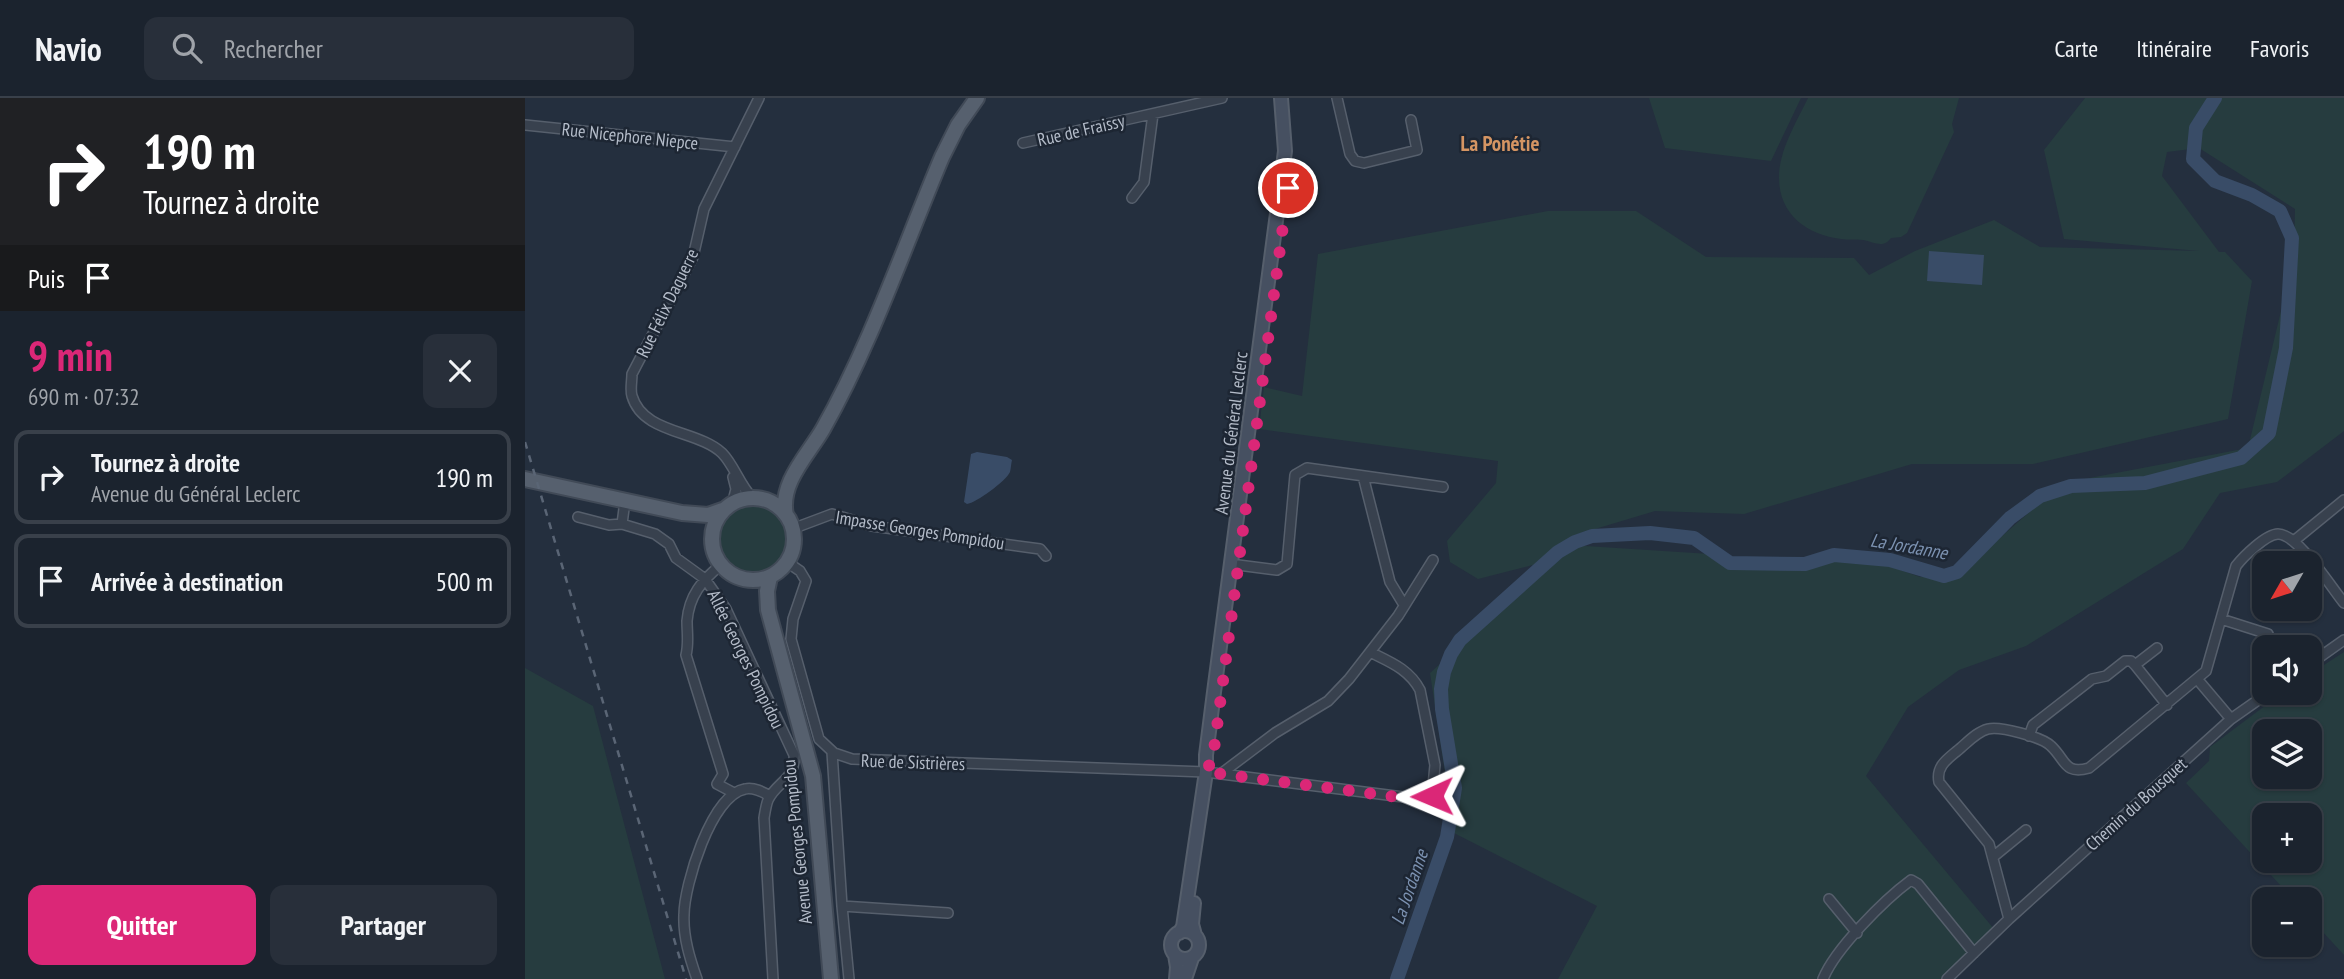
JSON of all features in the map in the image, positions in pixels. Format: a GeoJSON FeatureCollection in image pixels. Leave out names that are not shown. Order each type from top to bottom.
{"type":"FeatureCollection","features":[{"type":"Feature","properties":{"kind":"main road"},"geometry":{"type":"LineString","coordinates":[[729,506],[717,520],[712,535],[713,546],[721,565],[728,572],[745,579],[770,577],[787,562],[792,552],[792,528],[786,515],[784,498],[789,484],[846,384],[942,158],[958,125],[977,98]]}},
{"type":"Feature","properties":{"kind":"main road"},"geometry":{"type":"LineString","coordinates":[[525,480],[682,513],[708,515],[779,492],[789,484]]}},
{"type":"Feature","properties":{"kind":"main road"},"geometry":{"type":"LineString","coordinates":[[757,499],[775,505],[786,515]]}},
{"type":"Feature","properties":{"kind":"main road"},"geometry":{"type":"LineString","coordinates":[[682,513],[702,523],[712,535]]}},
{"type":"Feature","properties":{"kind":"main road"},"geometry":{"type":"LineString","coordinates":[[768,610],[767,591],[770,577]]}},
{"type":"Feature","properties":{"kind":"main road"},"geometry":{"type":"LineString","coordinates":[[745,579],[768,610]]}},
{"type":"Feature","properties":{"kind":"main road","name":"Avenue Georges Pompidou"},"geometry":{"type":"LineString","coordinates":[[768,610],[813,776],[830,979]]}},
{"type":"Feature","properties":{"kind":"street","name":"Rue Félix Daguerre"},"geometry":{"type":"LineString","coordinates":[[757,499],[740,484],[726,457],[717,450],[655,422],[640,410],[631,395],[632,374],[693,257],[704,209],[759,98]]}},
{"type":"Feature","properties":{"kind":"street","name":"Rue de Fraissy"},"geometry":{"type":"LineString","coordinates":[[1023,143],[1222,98]]}},
{"type":"Feature","properties":{"kind":"street","name":"Avenue du Général Leclerc"},"geometry":{"type":"LineString","coordinates":[[1176,979],[1177,967],[1172,941],[1183,927],[1195,833],[1199,826],[1285,151],[1281,98]]}},
{"type":"Feature","properties":{"kind":"street","name":"Avenue du Général Leclerc"},"geometry":{"type":"LineString","coordinates":[[1206,772],[1213,757],[1290,173],[1292,132],[1288,98]]}},
{"type":"Feature","properties":{"kind":"street"},"geometry":{"type":"LineString","coordinates":[[1337,98],[1350,154],[1355,161],[1364,163],[1417,150],[1411,120]]}},
{"type":"Feature","properties":{"kind":"street"},"geometry":{"type":"LineString","coordinates":[[1132,198],[1144,182],[1153,114]]}},
{"type":"Feature","properties":{"kind":"street","name":"Rue Nicephore Niepce"},"geometry":{"type":"LineString","coordinates":[[525,125],[735,147]]}},
{"type":"Feature","properties":{"kind":"street"},"geometry":{"type":"LineString","coordinates":[[729,506],[736,489],[730,466]]}},
{"type":"Feature","properties":{"kind":"street"},"geometry":{"type":"LineString","coordinates":[[1238,565],[1277,570],[1287,565],[1295,475],[1307,468],[1443,487]]}},
{"type":"Feature","properties":{"kind":"street"},"geometry":{"type":"LineString","coordinates":[[1363,476],[1390,582],[1404,605]]}},
{"type":"Feature","properties":{"kind":"street"},"geometry":{"type":"LineString","coordinates":[[2295,540],[2344,500]]}},
{"type":"Feature","properties":{"kind":"street"},"geometry":{"type":"LineString","coordinates":[[622,524],[625,501]]}},
{"type":"Feature","properties":{"kind":"street","name":"Impasse Georges Pompidou"},"geometry":{"type":"LineString","coordinates":[[792,528],[832,514],[872,526],[1040,549],[1047,556]]}},
{"type":"Feature","properties":{"kind":"street","name":"Allée Georges Pompidou"},"geometry":{"type":"LineString","coordinates":[[578,516],[609,525],[622,524],[655,534],[669,544],[676,558],[705,579],[726,609],[794,755],[795,766],[771,796],[764,818],[773,979]]}},
{"type":"Feature","properties":{"kind":"street"},"geometry":{"type":"LineString","coordinates":[[2009,919],[1989,844],[1940,782],[1938,773],[1943,763],[1978,733],[1998,728],[2042,740],[2051,746],[2068,767],[2077,771],[2089,768],[2206,671],[2236,566],[2270,535],[2280,533],[2295,540],[2344,603]]}},
{"type":"Feature","properties":{"kind":"street"},"geometry":{"type":"LineString","coordinates":[[1222,773],[1275,733],[1328,701],[1370,652],[1433,560]]}},
{"type":"Feature","properties":{"kind":"street"},"geometry":{"type":"LineString","coordinates":[[787,562],[800,571],[806,581],[793,619],[791,639],[815,731],[832,752],[849,979]]}},
{"type":"Feature","properties":{"kind":"street"},"geometry":{"type":"LineString","coordinates":[[721,565],[705,579],[693,596],[689,608],[687,662],[723,774],[717,784],[734,793]]}},
{"type":"Feature","properties":{"kind":"street"},"geometry":{"type":"LineString","coordinates":[[2221,619],[2268,634]]}},
{"type":"Feature","properties":{"kind":"street"},"geometry":{"type":"LineString","coordinates":[[2322,656],[2344,640]]}},
{"type":"Feature","properties":{"kind":"street"},"geometry":{"type":"LineString","coordinates":[[2135,665],[2157,648]]}},
{"type":"Feature","properties":{"kind":"street","name":"Rue de Sistrières"},"geometry":{"type":"LineString","coordinates":[[832,752],[852,760],[1222,773],[1421,800],[1432,796],[1435,765],[1420,690],[1404,669],[1370,652]]}},
{"type":"Feature","properties":{"kind":"street"},"geometry":{"type":"LineString","coordinates":[[2029,736],[2033,725],[2092,679],[2106,676],[2125,661],[2131,661],[2135,665],[2167,705]]}},
{"type":"Feature","properties":{"kind":"street"},"geometry":{"type":"LineString","coordinates":[[2198,680],[2231,719]]}},
{"type":"Feature","properties":{"kind":"street","name":"Chemin du Bousquet"},"geometry":{"type":"LineString","coordinates":[[1947,979],[2009,919],[2231,719],[2252,704]]}},
{"type":"Feature","properties":{"kind":"street"},"geometry":{"type":"LineString","coordinates":[[697,979],[685,939],[684,918],[685,897],[702,842],[720,810],[734,793],[746,788],[771,796]]}},
{"type":"Feature","properties":{"kind":"street","name":"Avenue du Général Leclerc"},"geometry":{"type":"LineString","coordinates":[[1185,979],[1199,947],[1192,924],[1202,837],[1199,826]]}},
{"type":"Feature","properties":{"kind":"street"},"geometry":{"type":"LineString","coordinates":[[1993,857],[2026,830]]}},
{"type":"Feature","properties":{"kind":"street"},"geometry":{"type":"LineString","coordinates":[[1823,979],[1827,969],[1857,933],[1893,894],[1911,880],[1974,953]]}},
{"type":"Feature","properties":{"kind":"street"},"geometry":{"type":"LineString","coordinates":[[1829,900],[1857,933]]}},
{"type":"Feature","properties":{"kind":"street"},"geometry":{"type":"LineString","coordinates":[[842,906],[948,913]]}},
{"type":"Feature","properties":{"kind":"street"},"geometry":{"type":"LineString","coordinates":[[1179,933],[1187,931],[1195,935]]}},
{"type":"Feature","properties":{"kind":"street"},"geometry":{"type":"LineString","coordinates":[[1175,955],[1183,959],[1192,958]]}},
{"type":"Feature","properties":{"kind":"green space"},"geometry":{"type":"Polygon","coordinates":[[[1649,98],[1801,98],[1771,161],[1665,148],[1649,98]]]}},
{"type":"Feature","properties":{"kind":"green space"},"geometry":{"type":"Polygon","coordinates":[[[1808,98],[1959,98],[1952,124],[1954,132],[1907,233],[1882,244],[1829,237],[1807,228],[1790,213],[1780,191],[1780,168],[1789,137],[1808,98]]]}},
{"type":"Feature","properties":{"kind":"green space"},"geometry":{"type":"Polygon","coordinates":[[[2085,98],[2344,98],[2344,431],[2277,482],[2220,493],[2183,549],[2026,646],[1959,670],[1908,707],[1866,776],[1994,929],[1943,979],[1558,979],[1597,906],[1454,833],[1430,673],[1570,545],[1710,554],[1734,565],[1803,567],[1835,557],[1875,561],[1920,577],[1957,575],[2063,483],[2248,448],[2294,257],[2295,209],[2199,148],[2167,152],[2162,176],[2219,252],[2225,252],[2252,281],[2228,419],[2033,464],[1912,464],[1744,514],[1655,511],[1575,535],[1541,563],[1478,579],[1450,562],[1447,541],[1496,483],[1498,461],[1259,429],[1264,387],[1302,396],[1318,254],[1548,211],[1636,211],[1706,257],[1854,258],[1869,275],[1915,251],[1994,220],[2040,247],[2199,251],[2064,239],[2044,150],[2085,98]]]}},
{"type":"Feature","properties":{"kind":"green space"},"geometry":{"type":"Polygon","coordinates":[[[753,505],[778,515],[788,540],[778,565],[753,575],[728,565],[718,540],[728,515],[753,505]]]}},
{"type":"Feature","properties":{"kind":"green space"},"geometry":{"type":"Polygon","coordinates":[[[2344,652],[2344,955],[2322,931],[2322,887],[2282,887],[2269,873],[2322,873],[2322,803],[2252,803],[2252,855],[2186,783],[2209,761],[2210,747],[2266,705],[2322,705],[2322,666],[2344,652]]]}},
{"type":"Feature","properties":{"kind":"green space"},"geometry":{"type":"Polygon","coordinates":[[[525,668],[593,706],[665,979],[525,979],[525,668]]]}},
{"type":"Feature","properties":{"kind":"water"},"geometry":{"type":"Polygon","coordinates":[[[1929,251],[1984,255],[1982,285],[1927,281],[1929,251]]]}},
{"type":"Feature","properties":{"kind":"water"},"geometry":{"type":"Polygon","coordinates":[[[977,452],[1012,460],[1010,470],[1003,481],[967,504],[964,502],[971,454],[977,452]]]}},
{"type":"Feature","properties":{"kind":"waterway","name":"La Jordanne"},"geometry":{"type":"LineString","coordinates":[[1397,979],[1447,837],[1455,788],[1442,709],[1444,672],[1460,640],[1558,552],[1592,536],[1650,533],[1694,538],[1730,563],[1805,564],[1834,555],[1890,560],[1944,576],[1957,572],[2010,518],[2040,496],[2071,486],[2145,483],[2241,458],[2269,433],[2286,348],[2292,238],[2280,211],[2252,195],[2215,181],[2193,159],[2196,128],[2215,98]]}},
{"type":"Feature","properties":{"kind":"railway"},"geometry":{"type":"LineString","coordinates":[[525,442],[686,979]]}},
{"type":"Feature","properties":{"kind":"district","name":"La Ponétie"},"geometry":{"type":"Point","coordinates":[1500,143]}},
{"type":"Feature","properties":{"kind":"route"},"geometry":{"type":"LineString","coordinates":[[1288,188],[1213,757],[1206,772],[1421,800],[1432,796]]}}]}
